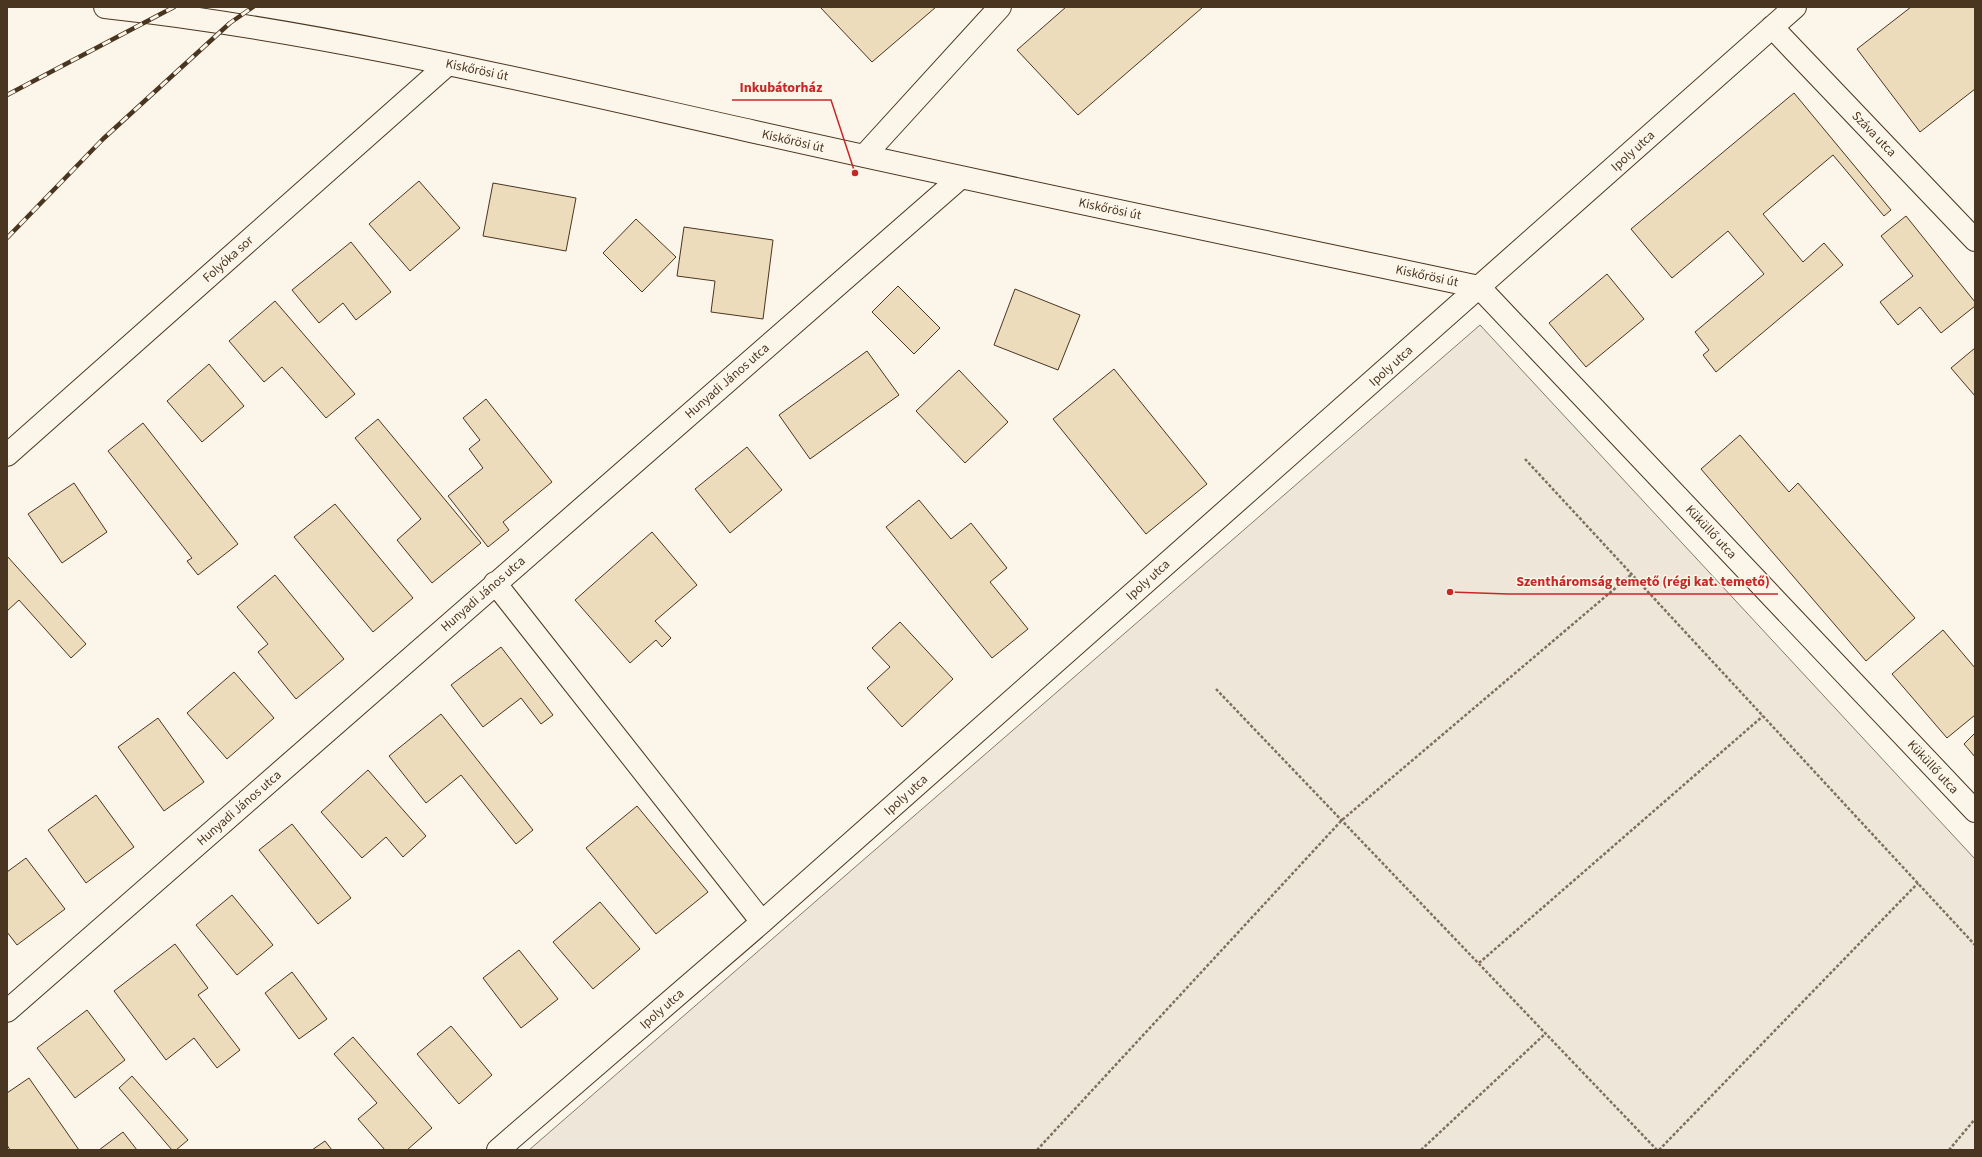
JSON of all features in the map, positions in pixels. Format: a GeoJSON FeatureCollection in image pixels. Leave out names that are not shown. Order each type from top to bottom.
{"type":"FeatureCollection","features":[{"type":"Feature","properties":{"kind":"street","name":"Kiskőrösi út"},"geometry":{"type":"LineString","coordinates":[[111,7],[230,23],[448,64],[960,178],[1479,287]]}},
{"type":"Feature","properties":{"kind":"street"},"geometry":{"type":"LineString","coordinates":[[864,156],[1000,7]]}},
{"type":"Feature","properties":{"kind":"street","name":"Ipoly utca"},"geometry":{"type":"LineString","coordinates":[[498,1150],[762,922],[1795,7]]}},
{"type":"Feature","properties":{"kind":"street","name":"Száva utca"},"geometry":{"type":"LineString","coordinates":[[1772,27],[1975,240]]}},
{"type":"Feature","properties":{"kind":"street","name":"Folyóka sor"},"geometry":{"type":"LineString","coordinates":[[7,455],[448,64]]}},
{"type":"Feature","properties":{"kind":"street","name":"Hunyadi János utca"},"geometry":{"type":"LineString","coordinates":[[7,1011],[960,178]]}},
{"type":"Feature","properties":{"kind":"street","name":"Küküllő utca"},"geometry":{"type":"LineString","coordinates":[[1479,287],[1975,811]]}},
{"type":"Feature","properties":{"kind":"street"},"geometry":{"type":"LineString","coordinates":[[495,584],[762,922]]}},
{"type":"Feature","properties":{"kind":"path"},"geometry":{"type":"LineString","coordinates":[[1525,459],[1975,945]]}},
{"type":"Feature","properties":{"kind":"path"},"geometry":{"type":"LineString","coordinates":[[1037,1150],[1342,820],[1632,574]]}},
{"type":"Feature","properties":{"kind":"path"},"geometry":{"type":"LineString","coordinates":[[1216,689],[1658,1150],[1918,883]]}},
{"type":"Feature","properties":{"kind":"path"},"geometry":{"type":"LineString","coordinates":[[1479,963],[1763,716]]}},
{"type":"Feature","properties":{"kind":"path"},"geometry":{"type":"LineString","coordinates":[[1421,1150],[1546,1033]]}},
{"type":"Feature","properties":{"kind":"path"},"geometry":{"type":"LineString","coordinates":[[1949,1150],[1975,1120]]}},
{"type":"Feature","properties":{"kind":"shaded area"},"geometry":{"type":"Polygon","coordinates":[[[1480,325],[1975,859],[1975,1150],[529,1150],[1480,325]]]}},
{"type":"Feature","properties":{"kind":"building"},"geometry":{"type":"Polygon","coordinates":[[[820,7],[936,7],[872,62],[820,7]]]}},
{"type":"Feature","properties":{"kind":"building"},"geometry":{"type":"Polygon","coordinates":[[[1066,7],[1203,7],[1078,115],[1017,50],[1066,7]]]}},
{"type":"Feature","properties":{"kind":"building"},"geometry":{"type":"Polygon","coordinates":[[[1911,7],[1975,7],[1975,89],[1920,132],[1857,49],[1911,7]]]}},
{"type":"Feature","properties":{"kind":"building"},"geometry":{"type":"Polygon","coordinates":[[[1794,93],[1891,210],[1884,216],[1833,155],[1763,214],[1803,262],[1824,243],[1843,265],[1716,372],[1703,355],[1709,350],[1695,332],[1764,274],[1728,231],[1672,278],[1631,229],[1794,93]]]}},
{"type":"Feature","properties":{"kind":"building"},"geometry":{"type":"Polygon","coordinates":[[[419,181],[460,228],[410,271],[369,224],[419,181]]]}},
{"type":"Feature","properties":{"kind":"building"},"geometry":{"type":"Polygon","coordinates":[[[493,183],[576,198],[566,251],[483,236],[493,183]]]}},
{"type":"Feature","properties":{"kind":"building"},"geometry":{"type":"Polygon","coordinates":[[[1906,216],[1975,302],[1975,306],[1941,333],[1920,307],[1898,325],[1880,302],[1913,276],[1881,236],[1906,216]]]}},
{"type":"Feature","properties":{"kind":"building"},"geometry":{"type":"Polygon","coordinates":[[[636,219],[676,257],[642,292],[603,253],[636,219]]]}},
{"type":"Feature","properties":{"kind":"building"},"geometry":{"type":"Polygon","coordinates":[[[684,227],[773,240],[763,319],[711,312],[715,281],[677,276],[684,227]]]}},
{"type":"Feature","properties":{"kind":"building"},"geometry":{"type":"Polygon","coordinates":[[[351,242],[391,292],[356,320],[343,303],[319,323],[292,290],[351,242]]]}},
{"type":"Feature","properties":{"kind":"building"},"geometry":{"type":"Polygon","coordinates":[[[1607,274],[1644,319],[1586,367],[1549,323],[1607,274]]]}},
{"type":"Feature","properties":{"kind":"building"},"geometry":{"type":"Polygon","coordinates":[[[898,286],[940,328],[914,354],[872,312],[898,286]]]}},
{"type":"Feature","properties":{"kind":"building"},"geometry":{"type":"Polygon","coordinates":[[[1015,289],[1080,315],[1058,370],[994,345],[1015,289]]]}},
{"type":"Feature","properties":{"kind":"building"},"geometry":{"type":"Polygon","coordinates":[[[275,301],[355,394],[326,418],[282,367],[264,382],[229,341],[275,301]]]}},
{"type":"Feature","properties":{"kind":"building"},"geometry":{"type":"Polygon","coordinates":[[[1975,348],[1975,396],[1951,368],[1975,348]]]}},
{"type":"Feature","properties":{"kind":"building"},"geometry":{"type":"Polygon","coordinates":[[[867,351],[899,395],[810,459],[779,415],[867,351]]]}},
{"type":"Feature","properties":{"kind":"building"},"geometry":{"type":"Polygon","coordinates":[[[209,364],[244,406],[202,442],[167,401],[209,364]]]}},
{"type":"Feature","properties":{"kind":"building"},"geometry":{"type":"Polygon","coordinates":[[[1114,369],[1207,484],[1146,534],[1053,419],[1114,369]]]}},
{"type":"Feature","properties":{"kind":"building"},"geometry":{"type":"Polygon","coordinates":[[[959,370],[1008,422],[965,463],[916,411],[959,370]]]}},
{"type":"Feature","properties":{"kind":"building"},"geometry":{"type":"Polygon","coordinates":[[[486,399],[552,482],[503,522],[509,530],[488,547],[448,496],[483,468],[469,449],[480,440],[463,418],[486,399]]]}},
{"type":"Feature","properties":{"kind":"building"},"geometry":{"type":"Polygon","coordinates":[[[378,419],[481,543],[432,583],[397,540],[421,519],[355,438],[378,419]]]}},
{"type":"Feature","properties":{"kind":"building"},"geometry":{"type":"Polygon","coordinates":[[[143,423],[238,544],[198,575],[187,561],[192,558],[108,451],[143,423]]]}},
{"type":"Feature","properties":{"kind":"building"},"geometry":{"type":"Polygon","coordinates":[[[1740,435],[1789,492],[1798,483],[1915,618],[1866,661],[1701,469],[1740,435]]]}},
{"type":"Feature","properties":{"kind":"building"},"geometry":{"type":"Polygon","coordinates":[[[747,447],[782,490],[730,533],[695,489],[747,447]]]}},
{"type":"Feature","properties":{"kind":"building"},"geometry":{"type":"Polygon","coordinates":[[[74,483],[107,532],[62,563],[28,514],[74,483]]]}},
{"type":"Feature","properties":{"kind":"building"},"geometry":{"type":"Polygon","coordinates":[[[919,500],[951,539],[971,523],[1007,568],[990,582],[1028,629],[992,658],[886,527],[919,500]]]}},
{"type":"Feature","properties":{"kind":"building"},"geometry":{"type":"Polygon","coordinates":[[[335,504],[413,598],[373,632],[294,537],[335,504]]]}},
{"type":"Feature","properties":{"kind":"building"},"geometry":{"type":"Polygon","coordinates":[[[652,532],[697,585],[655,621],[671,638],[662,647],[656,640],[630,663],[575,600],[652,532]]]}},
{"type":"Feature","properties":{"kind":"building"},"geometry":{"type":"Polygon","coordinates":[[[7,556],[86,644],[71,658],[19,600],[7,611],[7,556]]]}},
{"type":"Feature","properties":{"kind":"building"},"geometry":{"type":"Polygon","coordinates":[[[275,575],[344,659],[296,699],[258,652],[268,644],[237,607],[275,575]]]}},
{"type":"Feature","properties":{"kind":"building"},"geometry":{"type":"Polygon","coordinates":[[[900,622],[953,679],[902,727],[867,688],[890,667],[872,648],[900,622]]]}},
{"type":"Feature","properties":{"kind":"building"},"geometry":{"type":"Polygon","coordinates":[[[1943,630],[1975,668],[1975,715],[1947,738],[1892,674],[1943,630]]]}},
{"type":"Feature","properties":{"kind":"building"},"geometry":{"type":"Polygon","coordinates":[[[501,647],[553,715],[541,724],[521,698],[483,727],[451,685],[501,647]]]}},
{"type":"Feature","properties":{"kind":"building"},"geometry":{"type":"Polygon","coordinates":[[[234,672],[274,718],[227,759],[187,713],[234,672]]]}},
{"type":"Feature","properties":{"kind":"building"},"geometry":{"type":"Polygon","coordinates":[[[441,714],[533,830],[516,844],[461,775],[426,803],[389,756],[441,714]]]}},
{"type":"Feature","properties":{"kind":"building"},"geometry":{"type":"Polygon","coordinates":[[[158,718],[204,782],[164,811],[118,747],[158,718]]]}},
{"type":"Feature","properties":{"kind":"building"},"geometry":{"type":"Polygon","coordinates":[[[1975,733],[1975,757],[1964,744],[1975,733]]]}},
{"type":"Feature","properties":{"kind":"building"},"geometry":{"type":"Polygon","coordinates":[[[368,770],[426,836],[403,857],[386,837],[362,858],[321,812],[368,770]]]}},
{"type":"Feature","properties":{"kind":"building"},"geometry":{"type":"Polygon","coordinates":[[[96,795],[134,847],[86,883],[48,830],[96,795]]]}},
{"type":"Feature","properties":{"kind":"building"},"geometry":{"type":"Polygon","coordinates":[[[637,806],[708,892],[656,934],[586,848],[637,806]]]}},
{"type":"Feature","properties":{"kind":"building"},"geometry":{"type":"Polygon","coordinates":[[[292,824],[351,898],[318,924],[259,850],[292,824]]]}},
{"type":"Feature","properties":{"kind":"building"},"geometry":{"type":"Polygon","coordinates":[[[26,858],[65,909],[17,945],[7,932],[7,872],[26,858]]]}},
{"type":"Feature","properties":{"kind":"building"},"geometry":{"type":"Polygon","coordinates":[[[232,895],[273,945],[237,975],[196,925],[232,895]]]}},
{"type":"Feature","properties":{"kind":"building"},"geometry":{"type":"Polygon","coordinates":[[[600,902],[640,949],[593,989],[553,942],[600,902]]]}},
{"type":"Feature","properties":{"kind":"building"},"geometry":{"type":"Polygon","coordinates":[[[175,944],[208,988],[198,995],[240,1050],[217,1068],[194,1038],[166,1060],[114,991],[175,944]]]}},
{"type":"Feature","properties":{"kind":"building"},"geometry":{"type":"Polygon","coordinates":[[[519,950],[558,999],[521,1028],[483,978],[519,950]]]}},
{"type":"Feature","properties":{"kind":"building"},"geometry":{"type":"Polygon","coordinates":[[[292,972],[327,1019],[299,1039],[265,993],[292,972]]]}},
{"type":"Feature","properties":{"kind":"building"},"geometry":{"type":"Polygon","coordinates":[[[87,1010],[125,1060],[75,1098],[37,1048],[87,1010]]]}},
{"type":"Feature","properties":{"kind":"building"},"geometry":{"type":"Polygon","coordinates":[[[451,1026],[492,1075],[459,1104],[417,1054],[451,1026]]]}},
{"type":"Feature","properties":{"kind":"building"},"geometry":{"type":"Polygon","coordinates":[[[353,1037],[432,1128],[407,1150],[385,1150],[358,1119],[377,1103],[334,1054],[353,1037]]]}},
{"type":"Feature","properties":{"kind":"building"},"geometry":{"type":"Polygon","coordinates":[[[132,1076],[188,1140],[176,1150],[172,1150],[119,1088],[132,1076]]]}},
{"type":"Feature","properties":{"kind":"building"},"geometry":{"type":"Polygon","coordinates":[[[29,1078],[79,1150],[10,1150],[7,1145],[7,1093],[29,1078]]]}},
{"type":"Feature","properties":{"kind":"building"},"geometry":{"type":"Polygon","coordinates":[[[123,1132],[137,1150],[99,1150],[123,1132]]]}},
{"type":"Feature","properties":{"kind":"building"},"geometry":{"type":"Polygon","coordinates":[[[325,1141],[332,1150],[312,1150],[325,1141]]]}},
{"type":"Feature","properties":{"kind":"railway"},"geometry":{"type":"LineString","coordinates":[[7,95],[174,7]]}},
{"type":"Feature","properties":{"kind":"railway"},"geometry":{"type":"LineString","coordinates":[[7,238],[103,139],[230,23],[253,7]]}},
{"type":"Feature","properties":{"kind":"place","name":"Inkubátorház"},"geometry":{"type":"Point","coordinates":[855,173]}},
{"type":"Feature","properties":{"kind":"place","name":"Szentháromság temető (régi kat. temető)"},"geometry":{"type":"Point","coordinates":[1450,592]}}]}
